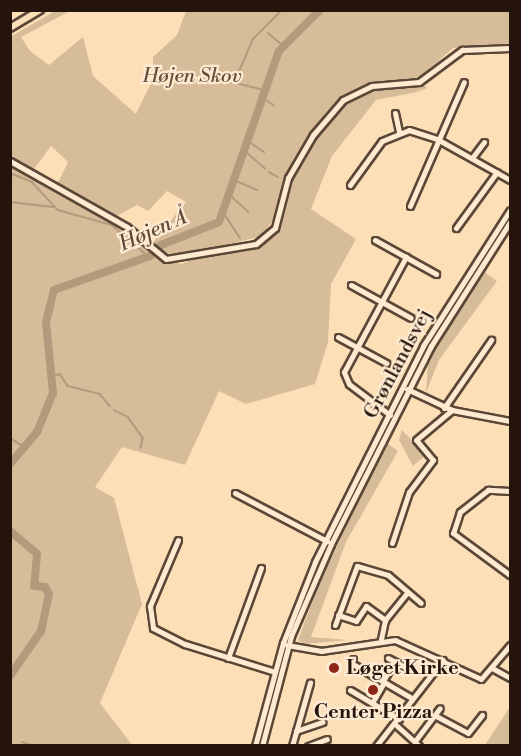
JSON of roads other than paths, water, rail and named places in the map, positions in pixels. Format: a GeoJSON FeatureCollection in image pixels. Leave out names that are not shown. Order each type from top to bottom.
{"type":"FeatureCollection","features":[{"type":"Feature","properties":{"kind":"main road"},"geometry":{"type":"LineString","coordinates":[[10,28],[40,10]]}},
{"type":"Feature","properties":{"kind":"street"},"geometry":{"type":"LineString","coordinates":[[10,161],[127,227],[158,253],[183,260],[263,240],[280,219],[288,178],[298,159],[343,100],[372,86],[419,82],[462,50],[510,48]]}},
{"type":"Feature","properties":{"kind":"street"},"geometry":{"type":"LineString","coordinates":[[410,206],[437,139],[464,82]]}},
{"type":"Feature","properties":{"kind":"street"},"geometry":{"type":"LineString","coordinates":[[395,113],[399,132]]}},
{"type":"Feature","properties":{"kind":"street"},"geometry":{"type":"LineString","coordinates":[[350,185],[379,144],[399,132],[437,139],[510,180]]}},
{"type":"Feature","properties":{"kind":"street"},"geometry":{"type":"LineString","coordinates":[[472,158],[484,142]]}},
{"type":"Feature","properties":{"kind":"street"},"geometry":{"type":"LineString","coordinates":[[456,228],[497,172]]}},
{"type":"Feature","properties":{"kind":"street","name":"Grønlandsvej"},"geometry":{"type":"LineString","coordinates":[[255,746],[286,644],[328,542],[405,388],[510,210]]}},
{"type":"Feature","properties":{"kind":"street","name":"Grønlandsvej"},"geometry":{"type":"LineString","coordinates":[[405,388],[510,222]]}},
{"type":"Feature","properties":{"kind":"street"},"geometry":{"type":"LineString","coordinates":[[375,240],[436,274]]}},
{"type":"Feature","properties":{"kind":"street"},"geometry":{"type":"LineString","coordinates":[[391,415],[345,378],[354,346],[406,257]]}},
{"type":"Feature","properties":{"kind":"street"},"geometry":{"type":"LineString","coordinates":[[351,285],[411,318]]}},
{"type":"Feature","properties":{"kind":"street"},"geometry":{"type":"LineString","coordinates":[[338,337],[386,363]]}},
{"type":"Feature","properties":{"kind":"street"},"geometry":{"type":"LineString","coordinates":[[444,408],[491,340]]}},
{"type":"Feature","properties":{"kind":"street"},"geometry":{"type":"LineString","coordinates":[[405,388],[444,408],[510,421]]}},
{"type":"Feature","properties":{"kind":"street"},"geometry":{"type":"LineString","coordinates":[[392,543],[409,492],[433,460],[416,440],[452,410]]}},
{"type":"Feature","properties":{"kind":"street"},"geometry":{"type":"LineString","coordinates":[[510,492],[488,490],[460,512],[453,533],[510,575]]}},
{"type":"Feature","properties":{"kind":"street"},"geometry":{"type":"LineString","coordinates":[[235,493],[328,542]]}},
{"type":"Feature","properties":{"kind":"street"},"geometry":{"type":"LineString","coordinates":[[178,540],[150,606],[151,625],[160,634],[276,673]]}},
{"type":"Feature","properties":{"kind":"street"},"geometry":{"type":"LineString","coordinates":[[335,625],[357,566],[383,573],[421,603]]}},
{"type":"Feature","properties":{"kind":"street"},"geometry":{"type":"LineString","coordinates":[[228,658],[261,568]]}},
{"type":"Feature","properties":{"kind":"street"},"geometry":{"type":"LineString","coordinates":[[381,639],[385,620],[408,592]]}},
{"type":"Feature","properties":{"kind":"street"},"geometry":{"type":"LineString","coordinates":[[338,615],[356,621],[366,606],[385,620]]}},
{"type":"Feature","properties":{"kind":"street"},"geometry":{"type":"LineString","coordinates":[[286,644],[321,651],[381,639],[409,643],[477,679],[492,668],[510,645]]}},
{"type":"Feature","properties":{"kind":"street"},"geometry":{"type":"LineString","coordinates":[[353,659],[351,663],[410,697]]}},
{"type":"Feature","properties":{"kind":"street"},"geometry":{"type":"LineString","coordinates":[[372,703],[391,660],[405,668]]}},
{"type":"Feature","properties":{"kind":"street"},"geometry":{"type":"LineString","coordinates":[[376,746],[396,725],[442,660]]}},
{"type":"Feature","properties":{"kind":"street"},"geometry":{"type":"LineString","coordinates":[[492,668],[510,678]]}},
{"type":"Feature","properties":{"kind":"street","name":"Grønlandsvej"},"geometry":{"type":"LineString","coordinates":[[262,746],[276,673]]}},
{"type":"Feature","properties":{"kind":"street"},"geometry":{"type":"LineString","coordinates":[[292,746],[310,682]]}},
{"type":"Feature","properties":{"kind":"street"},"geometry":{"type":"LineString","coordinates":[[350,690],[399,719]]}},
{"type":"Feature","properties":{"kind":"street"},"geometry":{"type":"LineString","coordinates":[[396,725],[417,743],[440,708]]}},
{"type":"Feature","properties":{"kind":"street"},"geometry":{"type":"LineString","coordinates":[[436,716],[468,733],[482,715]]}},
{"type":"Feature","properties":{"kind":"street"},"geometry":{"type":"LineString","coordinates":[[296,731],[322,722]]}},
{"type":"Feature","properties":{"kind":"street"},"geometry":{"type":"LineString","coordinates":[[308,746],[327,739]]}},
{"type":"Feature","properties":{"kind":"waterway"},"geometry":{"type":"LineString","coordinates":[[262,90],[234,83],[253,39],[282,10]]}},
{"type":"Feature","properties":{"kind":"waterway","name":"Højen Å"},"geometry":{"type":"LineString","coordinates":[[10,464],[37,432],[53,393],[46,322],[54,290],[150,256],[161,245],[219,222],[279,51],[320,10]]}},
{"type":"Feature","properties":{"kind":"waterway"},"geometry":{"type":"LineString","coordinates":[[268,33],[283,45]]}},
{"type":"Feature","properties":{"kind":"waterway"},"geometry":{"type":"LineString","coordinates":[[260,96],[274,105]]}},
{"type":"Feature","properties":{"kind":"waterway"},"geometry":{"type":"LineString","coordinates":[[247,140],[264,152]]}},
{"type":"Feature","properties":{"kind":"waterway"},"geometry":{"type":"LineString","coordinates":[[244,150],[265,168]]}},
{"type":"Feature","properties":{"kind":"waterway"},"geometry":{"type":"LineString","coordinates":[[269,172],[278,177]]}},
{"type":"Feature","properties":{"kind":"waterway"},"geometry":{"type":"LineString","coordinates":[[10,173],[32,182],[58,210],[112,225],[148,256]]}},
{"type":"Feature","properties":{"kind":"waterway"},"geometry":{"type":"LineString","coordinates":[[234,180],[257,190]]}},
{"type":"Feature","properties":{"kind":"waterway"},"geometry":{"type":"LineString","coordinates":[[230,195],[249,212]]}},
{"type":"Feature","properties":{"kind":"waterway"},"geometry":{"type":"LineString","coordinates":[[10,202],[53,207]]}},
{"type":"Feature","properties":{"kind":"waterway"},"geometry":{"type":"LineString","coordinates":[[224,213],[240,238]]}},
{"type":"Feature","properties":{"kind":"waterway"},"geometry":{"type":"LineString","coordinates":[[52,376],[60,374],[68,386],[100,394],[110,406]]}},
{"type":"Feature","properties":{"kind":"waterway"},"geometry":{"type":"LineString","coordinates":[[114,410],[128,417],[143,438],[141,448]]}},
{"type":"Feature","properties":{"kind":"waterway"},"geometry":{"type":"LineString","coordinates":[[10,438],[26,448]]}},
{"type":"Feature","properties":{"kind":"waterway","name":"Højen Å"},"geometry":{"type":"LineString","coordinates":[[10,531],[37,554],[34,586],[45,587],[49,594],[41,631],[10,676]]}},
{"type":"Feature","properties":{"kind":"waterway"},"geometry":{"type":"LineString","coordinates":[[22,742],[34,746]]}},
{"type":"Feature","properties":{"kind":"place","name":"Løget Kirke"},"geometry":{"type":"Point","coordinates":[334,668]}},
{"type":"Feature","properties":{"kind":"place","name":"Center Pizza"},"geometry":{"type":"Point","coordinates":[373,690]}},
{"type":"Feature","properties":{"kind":"park label","name":"Højen Skov"},"geometry":{"type":"Point","coordinates":[192,76]}}]}
